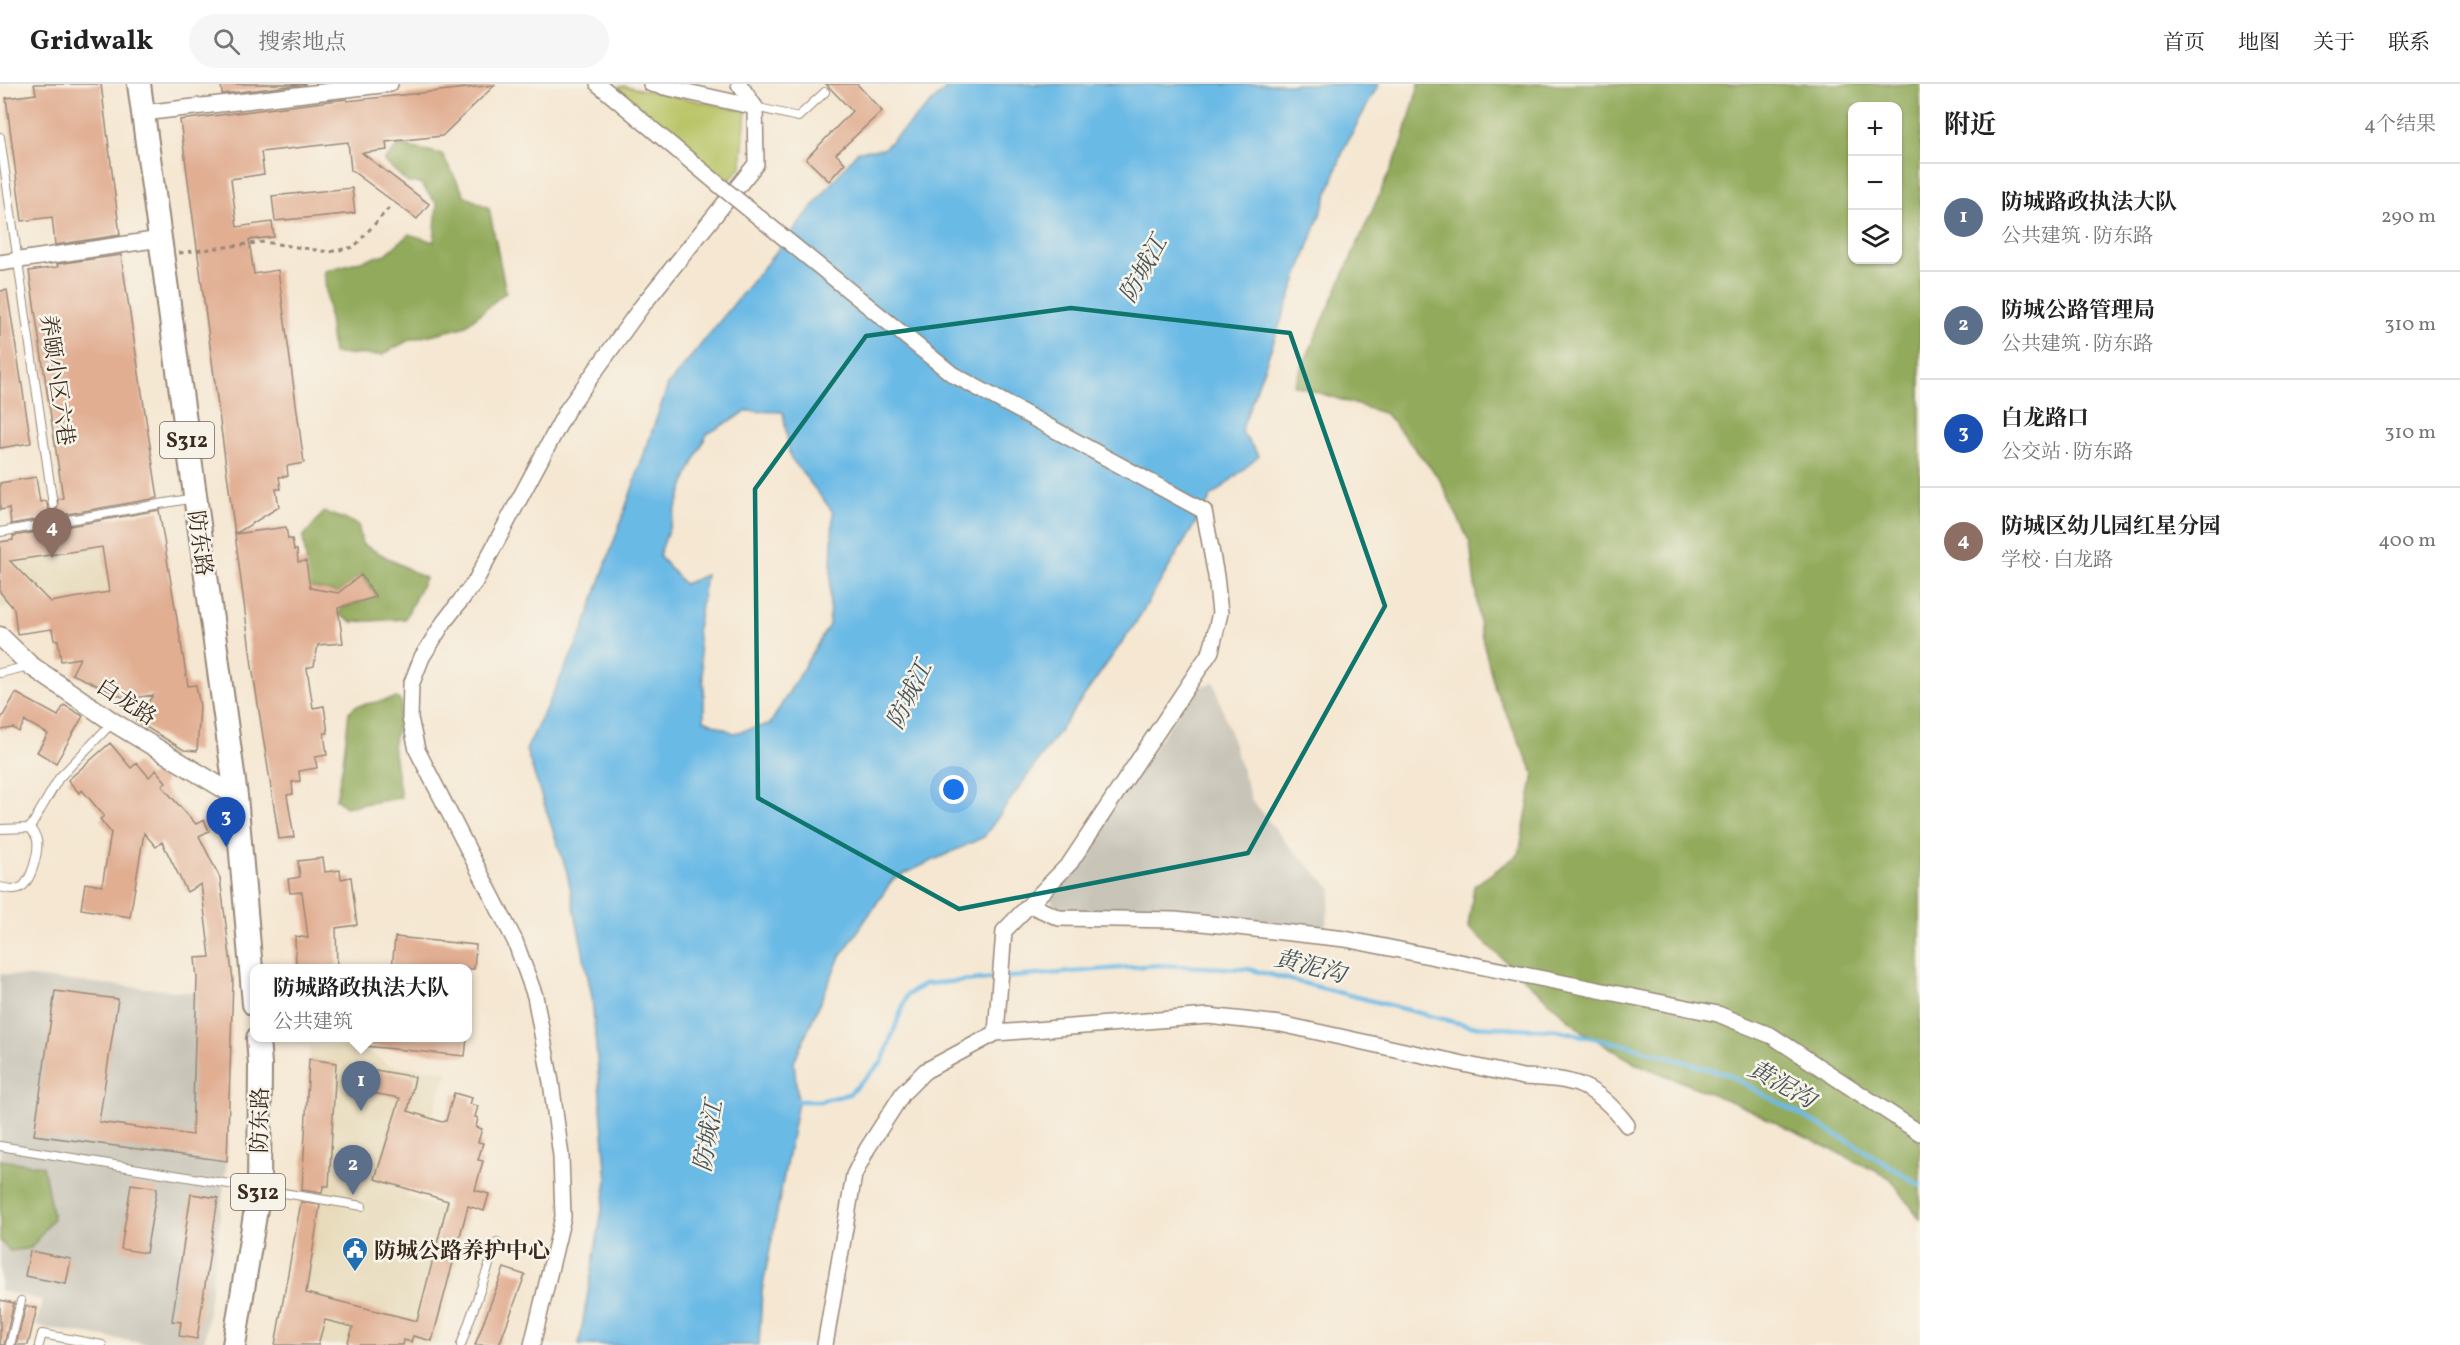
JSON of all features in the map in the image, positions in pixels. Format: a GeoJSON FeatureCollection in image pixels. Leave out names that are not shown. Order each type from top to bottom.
{"type":"FeatureCollection","features":[{"type":"Feature","properties":{"kind":"main road","name":"防东路"},"geometry":{"type":"LineString","coordinates":[[139,84],[236,796],[251,964]]}},
{"type":"Feature","properties":{"kind":"main road","name":"防东路"},"geometry":{"type":"LineString","coordinates":[[234,1345],[259,1190],[258,1042]]}},
{"type":"Feature","properties":{"kind":"street"},"geometry":{"type":"LineString","coordinates":[[143,113],[390,84]]}},
{"type":"Feature","properties":{"kind":"street"},"geometry":{"type":"LineString","coordinates":[[597,84],[952,374],[1204,511],[1220,613],[1211,651],[1070,863],[1004,931],[996,1033]]}},
{"type":"Feature","properties":{"kind":"street"},"geometry":{"type":"LineString","coordinates":[[651,84],[754,107]]}},
{"type":"Feature","properties":{"kind":"street"},"geometry":{"type":"LineString","coordinates":[[531,1345],[562,1217],[561,1156],[547,1061],[535,996],[515,941],[417,750],[410,718],[411,685],[422,657],[444,622],[475,582],[491,554],[567,410],[642,306],[756,164],[754,107],[740,84]]}},
{"type":"Feature","properties":{"kind":"street"},"geometry":{"type":"LineString","coordinates":[[0,263],[161,247]]}},
{"type":"Feature","properties":{"kind":"street","name":"白龙路"},"geometry":{"type":"LineString","coordinates":[[1,638],[30,665],[113,723],[236,796]]}},
{"type":"Feature","properties":{"kind":"street"},"geometry":{"type":"LineString","coordinates":[[1030,905],[1059,918],[1175,920],[1345,939],[1718,1014],[1772,1036],[1920,1133]]}},
{"type":"Feature","properties":{"kind":"street"},"geometry":{"type":"LineString","coordinates":[[825,1345],[854,1175],[867,1149],[903,1093],[925,1071],[996,1033],[1208,1016],[1281,1024],[1523,1077],[1558,1078],[1581,1085],[1600,1095],[1627,1125]]}},
{"type":"Feature","properties":{"kind":"lane"},"geometry":{"type":"LineString","coordinates":[[754,107],[798,117],[825,92]]}},
{"type":"Feature","properties":{"kind":"lane","name":"养颐小区六巷"},"geometry":{"type":"LineString","coordinates":[[0,137],[53,505]]}},
{"type":"Feature","properties":{"kind":"lane"},"geometry":{"type":"LineString","coordinates":[[0,532],[195,498]]}},
{"type":"Feature","properties":{"kind":"lane"},"geometry":{"type":"LineString","coordinates":[[0,673],[30,665]]}},
{"type":"Feature","properties":{"kind":"lane"},"geometry":{"type":"LineString","coordinates":[[30,828],[59,778],[113,723]]}},
{"type":"Feature","properties":{"kind":"lane"},"geometry":{"type":"LineString","coordinates":[[0,829],[30,828]]}},
{"type":"Feature","properties":{"kind":"lane"},"geometry":{"type":"LineString","coordinates":[[0,887],[14,890],[22,887],[28,878],[38,847],[36,837],[30,828]]}},
{"type":"Feature","properties":{"kind":"lane"},"geometry":{"type":"LineString","coordinates":[[0,1146],[362,1206]]}},
{"type":"Feature","properties":{"kind":"lane"},"geometry":{"type":"LineString","coordinates":[[461,1345],[497,1242]]}},
{"type":"Feature","properties":{"kind":"lane"},"geometry":{"type":"LineString","coordinates":[[10,1345],[21,1300]]}},
{"type":"Feature","properties":{"kind":"lane"},"geometry":{"type":"LineString","coordinates":[[39,1345],[42,1334],[102,1345]]}},
{"type":"Feature","properties":{"kind":"path"},"geometry":{"type":"LineString","coordinates":[[161,247],[264,242],[329,252],[354,247],[389,208]]}},
{"type":"Feature","properties":{"kind":"highlighted area"},"geometry":{"type":"Polygon","coordinates":[[[1071,308],[1290,333],[1385,606],[1248,853],[959,909],[758,798],[755,489],[866,336],[1071,308]]]}},
{"type":"Feature","properties":{"kind":"shaded area"},"geometry":{"type":"Polygon","coordinates":[[[99,527],[109,592],[0,609],[0,542],[99,527]]]}},
{"type":"Feature","properties":{"kind":"shaded area"},"geometry":{"type":"Polygon","coordinates":[[[1214,682],[1251,799],[1288,845],[1332,889],[1325,928],[1241,918],[1055,909],[1049,893],[1070,868],[1195,689],[1214,682]]]}},
{"type":"Feature","properties":{"kind":"shaded area"},"geometry":{"type":"Polygon","coordinates":[[[0,974],[196,993],[193,1135],[189,1157],[227,1161],[204,1345],[155,1345],[36,1326],[42,1300],[0,1291],[0,974]]]}},
{"type":"Feature","properties":{"kind":"shaded area"},"geometry":{"type":"Polygon","coordinates":[[[310,1046],[365,1049],[388,1065],[447,1071],[406,1196],[468,1218],[437,1345],[318,1345],[281,1315],[302,1184],[310,1046]]]}},
{"type":"Feature","properties":{"kind":"green space"},"geometry":{"type":"Polygon","coordinates":[[[1419,84],[1920,84],[1920,1219],[1890,1178],[1737,1104],[1635,1063],[1580,1030],[1468,927],[1474,886],[1519,854],[1534,774],[1495,689],[1480,629],[1470,543],[1439,478],[1386,414],[1294,385],[1402,144],[1419,84]]]}},
{"type":"Feature","properties":{"kind":"green space"},"geometry":{"type":"Polygon","coordinates":[[[625,86],[746,111],[741,167],[729,181],[620,94],[619,87],[625,86]]]}},
{"type":"Feature","properties":{"kind":"green space"},"geometry":{"type":"Polygon","coordinates":[[[399,145],[442,154],[465,196],[489,208],[506,292],[464,327],[409,340],[382,355],[333,354],[324,271],[386,254],[409,234],[434,242],[437,204],[420,183],[408,183],[384,161],[399,145]]]}},
{"type":"Feature","properties":{"kind":"green space"},"geometry":{"type":"Polygon","coordinates":[[[324,512],[358,524],[362,544],[425,578],[405,619],[352,622],[339,615],[341,608],[376,596],[362,575],[338,593],[291,584],[293,570],[307,568],[303,537],[324,512]]]}},
{"type":"Feature","properties":{"kind":"green space"},"geometry":{"type":"Polygon","coordinates":[[[397,698],[402,703],[393,746],[401,798],[345,807],[336,799],[349,712],[356,706],[397,698]]]}},
{"type":"Feature","properties":{"kind":"green space"},"geometry":{"type":"Polygon","coordinates":[[[0,1160],[43,1166],[53,1218],[31,1248],[10,1251],[0,1241],[0,1160]]]}},
{"type":"Feature","properties":{"kind":"water","name":"防城江"},"geometry":{"type":"Polygon","coordinates":[[[951,84],[1379,84],[1345,146],[1241,431],[1259,456],[1211,497],[1135,624],[984,837],[893,879],[839,959],[794,1062],[798,1102],[762,1291],[759,1345],[579,1345],[607,1181],[592,997],[567,872],[526,750],[582,633],[668,385],[858,151],[883,149],[951,84]],[[747,411],[707,434],[689,472],[659,556],[684,584],[706,575],[697,630],[704,687],[704,720],[734,733],[770,724],[829,625],[833,512],[790,457],[783,412],[747,411]]]}},
{"type":"Feature","properties":{"kind":"building"},"geometry":{"type":"Polygon","coordinates":[[[34,84],[101,84],[120,235],[55,245],[52,217],[22,221],[6,98],[36,94],[34,84]]]}},
{"type":"Feature","properties":{"kind":"building"},"geometry":{"type":"Polygon","coordinates":[[[221,84],[306,84],[222,94],[221,84]]]}},
{"type":"Feature","properties":{"kind":"building"},"geometry":{"type":"Polygon","coordinates":[[[826,84],[857,84],[882,111],[836,154],[845,163],[829,181],[806,159],[852,111],[826,84]]]}},
{"type":"Feature","properties":{"kind":"building"},"geometry":{"type":"Polygon","coordinates":[[[495,85],[442,136],[386,142],[387,150],[362,153],[429,204],[417,219],[351,170],[348,142],[261,152],[264,174],[231,179],[237,227],[272,222],[274,237],[249,240],[254,274],[278,270],[304,463],[287,466],[288,476],[279,477],[281,489],[276,489],[279,507],[235,534],[180,120],[347,99],[347,101],[495,85]]]}},
{"type":"Feature","properties":{"kind":"building"},"geometry":{"type":"Polygon","coordinates":[[[352,188],[355,213],[275,221],[272,196],[352,188]]]}},
{"type":"Feature","properties":{"kind":"building"},"geometry":{"type":"Polygon","coordinates":[[[121,255],[158,498],[11,524],[9,508],[0,510],[0,483],[36,477],[40,502],[46,501],[51,511],[57,509],[58,499],[63,498],[29,271],[58,267],[57,264],[121,255]]]}},
{"type":"Feature","properties":{"kind":"building"},"geometry":{"type":"Polygon","coordinates":[[[7,290],[31,443],[0,448],[0,291],[7,290]]]}},
{"type":"Feature","properties":{"kind":"building"},"geometry":{"type":"Polygon","coordinates":[[[159,510],[188,686],[196,685],[200,706],[197,751],[184,750],[136,721],[153,695],[127,699],[72,674],[80,658],[61,661],[58,640],[54,640],[52,629],[17,634],[14,609],[0,592],[0,542],[13,540],[13,536],[159,510]],[[102,547],[10,561],[50,602],[109,592],[102,547]]]}},
{"type":"Feature","properties":{"kind":"building"},"geometry":{"type":"Polygon","coordinates":[[[286,527],[288,539],[292,539],[294,550],[297,550],[298,562],[306,561],[310,588],[338,593],[361,575],[376,597],[338,608],[343,643],[318,645],[314,666],[307,668],[313,708],[324,706],[328,733],[324,733],[327,755],[315,757],[317,768],[299,771],[300,781],[292,782],[293,794],[287,795],[294,837],[279,839],[252,666],[235,534],[286,527]]]}},
{"type":"Feature","properties":{"kind":"building"},"geometry":{"type":"Polygon","coordinates":[[[16,693],[58,716],[64,705],[83,716],[56,763],[37,752],[48,734],[25,721],[19,732],[13,728],[0,730],[0,721],[16,693]]]}},
{"type":"Feature","properties":{"kind":"building"},"geometry":{"type":"Polygon","coordinates":[[[110,743],[131,768],[137,763],[149,777],[156,770],[166,782],[162,786],[196,824],[204,820],[209,831],[199,836],[220,878],[233,980],[227,1161],[34,1135],[55,991],[118,999],[99,1122],[192,1135],[197,978],[195,958],[210,957],[201,884],[187,892],[162,842],[156,847],[144,833],[130,917],[81,909],[85,883],[102,886],[111,833],[100,819],[104,816],[82,790],[79,793],[68,780],[110,743]]]}},
{"type":"Feature","properties":{"kind":"building"},"geometry":{"type":"Polygon","coordinates":[[[323,858],[325,872],[340,870],[341,879],[351,877],[357,925],[336,928],[337,964],[296,964],[295,936],[308,938],[302,892],[290,893],[288,879],[300,877],[298,861],[323,858]]]}},
{"type":"Feature","properties":{"kind":"building"},"geometry":{"type":"Polygon","coordinates":[[[395,937],[476,945],[474,969],[472,969],[472,964],[392,964],[395,937]]]}},
{"type":"Feature","properties":{"kind":"building"},"geometry":{"type":"Polygon","coordinates":[[[364,1042],[467,1042],[465,1056],[364,1046],[364,1042]]]}},
{"type":"Feature","properties":{"kind":"building"},"geometry":{"type":"Polygon","coordinates":[[[309,1059],[336,1063],[329,1186],[323,1186],[322,1193],[302,1190],[309,1059]]]}},
{"type":"Feature","properties":{"kind":"building"},"geometry":{"type":"Polygon","coordinates":[[[370,1069],[415,1077],[408,1111],[442,1122],[446,1121],[454,1093],[472,1098],[470,1104],[478,1106],[475,1117],[478,1118],[476,1127],[482,1129],[478,1142],[483,1143],[478,1160],[483,1161],[475,1190],[489,1194],[484,1211],[468,1206],[432,1341],[413,1336],[411,1342],[404,1340],[403,1345],[347,1345],[353,1327],[325,1320],[318,1345],[275,1345],[301,1202],[320,1205],[306,1293],[417,1321],[448,1201],[375,1179],[400,1098],[366,1092],[370,1069]]]}},
{"type":"Feature","properties":{"kind":"building"},"geometry":{"type":"Polygon","coordinates":[[[131,1184],[157,1188],[146,1253],[121,1249],[131,1184]]]}},
{"type":"Feature","properties":{"kind":"building"},"geometry":{"type":"Polygon","coordinates":[[[191,1194],[218,1198],[197,1339],[179,1336],[181,1322],[172,1321],[191,1194]]]}},
{"type":"Feature","properties":{"kind":"building"},"geometry":{"type":"Polygon","coordinates":[[[30,1251],[71,1259],[66,1284],[25,1276],[30,1251]]]}},
{"type":"Feature","properties":{"kind":"building"},"geometry":{"type":"Polygon","coordinates":[[[504,1268],[525,1275],[499,1345],[475,1345],[504,1268]]]}},
{"type":"Feature","properties":{"kind":"building"},"geometry":{"type":"Polygon","coordinates":[[[0,1300],[14,1303],[4,1345],[0,1345],[0,1300]]]}},
{"type":"Feature","properties":{"kind":"building"},"geometry":{"type":"Polygon","coordinates":[[[26,1306],[37,1308],[28,1345],[16,1345],[26,1306]]]}},
{"type":"Feature","properties":{"kind":"waterway","name":"黄泥沟"},"geometry":{"type":"LineString","coordinates":[[794,1101],[820,1101],[849,1094],[882,1062],[907,995],[925,984],[1157,965],[1248,969],[1470,1026],[1557,1030],[1630,1046],[1727,1074],[1855,1145],[1920,1185]]}},
{"type":"Feature","properties":{"kind":"place","name":"防城区幼儿园红星分园"},"geometry":{"type":"Point","coordinates":[52,558]}},
{"type":"Feature","properties":{"kind":"place","name":"白龙路口"},"geometry":{"type":"Point","coordinates":[226,847]}},
{"type":"Feature","properties":{"kind":"place","name":"防城路政执法大队"},"geometry":{"type":"Point","coordinates":[361,1111]}},
{"type":"Feature","properties":{"kind":"place","name":"防城公路管理局"},"geometry":{"type":"Point","coordinates":[353,1195]}},
{"type":"Feature","properties":{"kind":"place","name":"防城公路养护中心"},"geometry":{"type":"Point","coordinates":[355,1273]}}]}
